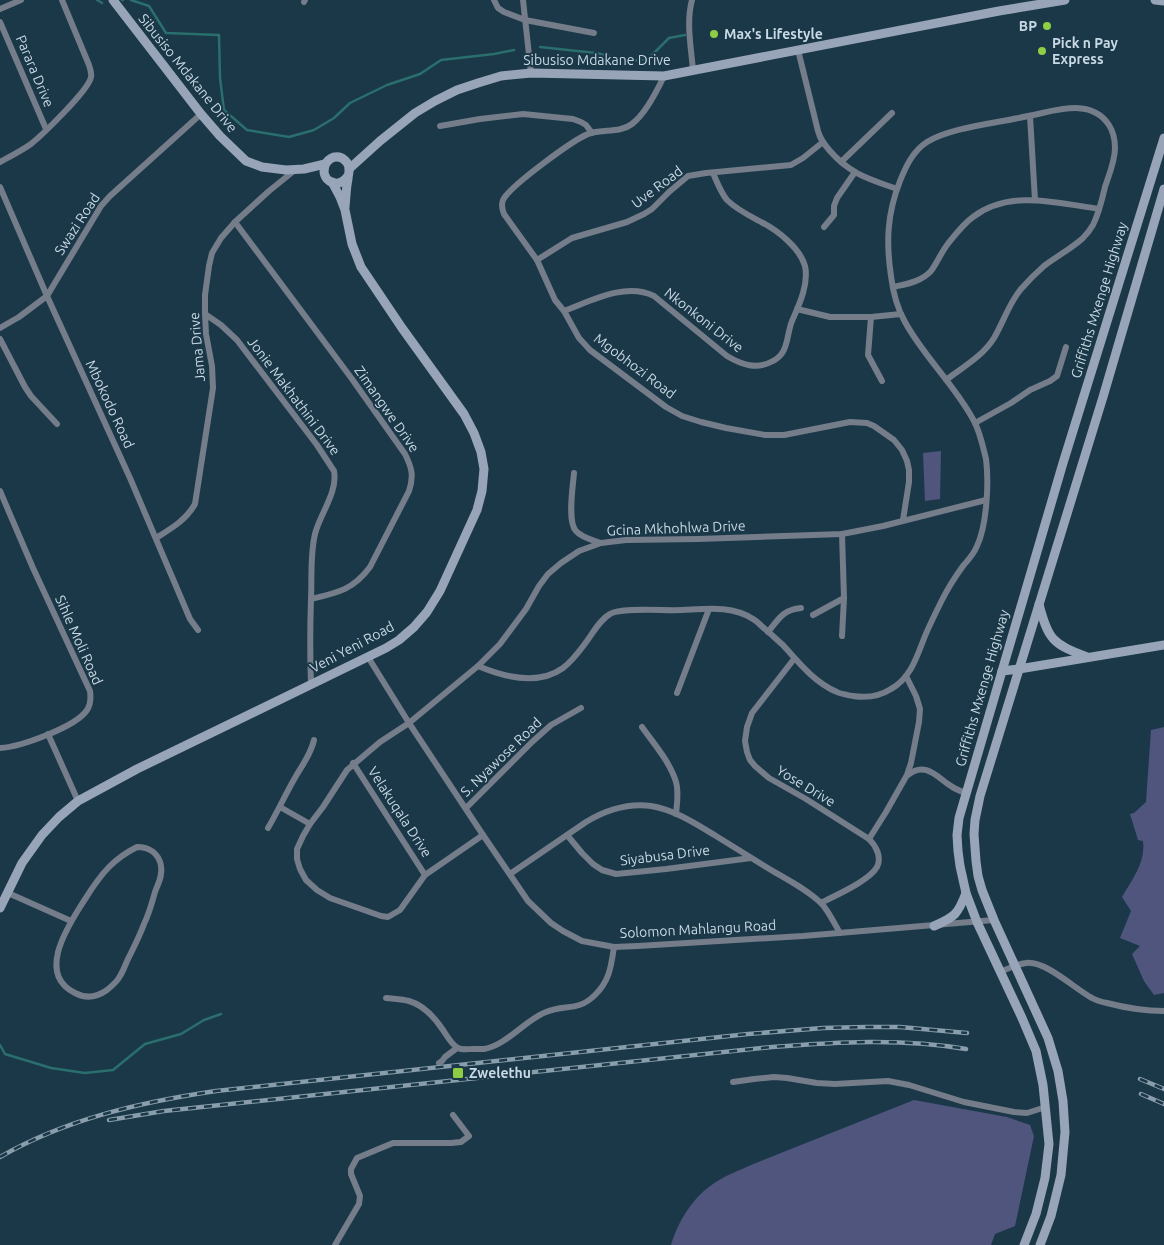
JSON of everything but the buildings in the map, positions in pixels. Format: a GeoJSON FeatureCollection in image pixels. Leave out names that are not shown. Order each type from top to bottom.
{"type":"FeatureCollection","features":[{"type":"Feature","properties":{"kind":"street"},"geometry":{"type":"LineString","coordinates":[[0,9],[21,0]]}},
{"type":"Feature","properties":{"kind":"street"},"geometry":{"type":"LineString","coordinates":[[0,162],[39,137],[79,96],[91,76],[90,66],[62,0]]}},
{"type":"Feature","properties":{"kind":"street","name":"Sibusiso Mdakane Drive"},"geometry":{"type":"LineString","coordinates":[[113,0],[201,114],[246,161],[268,168],[299,170],[324,175]]}},
{"type":"Feature","properties":{"kind":"street"},"geometry":{"type":"LineString","coordinates":[[494,0],[498,8],[504,12],[525,20],[594,33]]}},
{"type":"Feature","properties":{"kind":"street"},"geometry":{"type":"LineString","coordinates":[[523,0],[531,73]]}},
{"type":"Feature","properties":{"kind":"street"},"geometry":{"type":"LineString","coordinates":[[692,0],[689,28],[693,70]]}},
{"type":"Feature","properties":{"kind":"street","name":"Sibusiso Mdakane Drive"},"geometry":{"type":"LineString","coordinates":[[344,159],[361,154],[415,112],[435,101],[457,90],[501,76],[531,73],[664,76],[1065,0]]}},
{"type":"Feature","properties":{"kind":"street"},"geometry":{"type":"LineString","coordinates":[[1155,0],[1164,2]]}},
{"type":"Feature","properties":{"kind":"street","name":"Parara Drive"},"geometry":{"type":"LineString","coordinates":[[0,22],[46,129]]}},
{"type":"Feature","properties":{"kind":"street"},"geometry":{"type":"LineString","coordinates":[[798,50],[818,131],[823,142],[840,162],[855,172],[897,190]]}},
{"type":"Feature","properties":{"kind":"street","name":"Mgobhozi Road"},"geometry":{"type":"LineString","coordinates":[[664,76],[656,94],[633,123],[615,130],[592,132],[564,148],[508,194],[503,200],[502,209],[504,214],[537,260],[555,300],[564,311],[579,338],[590,350],[666,407],[682,416],[701,422],[765,435],[784,435],[850,422],[867,423],[894,440],[902,450],[909,470],[903,520]]}},
{"type":"Feature","properties":{"kind":"street"},"geometry":{"type":"LineString","coordinates":[[478,666],[506,676],[522,678],[553,674],[574,659],[600,623],[609,614],[617,611],[631,610],[722,609],[753,618],[794,659],[836,692],[858,697],[871,697],[888,692],[901,683],[912,669],[930,624],[947,589],[978,546],[985,514],[987,483],[986,461],[976,423],[905,323],[893,288],[888,250],[888,232],[897,190],[907,165],[918,149],[929,140],[956,131],[1042,113],[1079,107],[1090,109],[1102,116],[1109,125],[1115,143],[1115,155],[1092,228],[1086,236],[1043,267],[1020,289],[986,349],[946,380]]}},
{"type":"Feature","properties":{"kind":"street"},"geometry":{"type":"LineString","coordinates":[[840,162],[892,113]]}},
{"type":"Feature","properties":{"kind":"street","name":"Swazi Road"},"geometry":{"type":"LineString","coordinates":[[0,328],[19,317],[47,296],[101,206],[201,114]]}},
{"type":"Feature","properties":{"kind":"street"},"geometry":{"type":"LineString","coordinates":[[440,126],[523,114],[573,119],[586,125],[592,132]]}},
{"type":"Feature","properties":{"kind":"street"},"geometry":{"type":"LineString","coordinates":[[1030,116],[1035,200]]}},
{"type":"Feature","properties":{"kind":"street","name":"Griffiths Mxenge Highway"},"geometry":{"type":"LineString","coordinates":[[1024,1245],[1036,1214],[1045,1178],[1050,1144],[1043,1085],[1036,1051],[977,922],[966,893],[958,852],[959,818],[1060,472],[1164,138]]}},
{"type":"Feature","properties":{"kind":"street","name":"Sibusiso Mdakane Drive"},"geometry":{"type":"LineString","coordinates":[[349,172],[380,141]]}},
{"type":"Feature","properties":{"kind":"street","name":"Uve Road"},"geometry":{"type":"LineString","coordinates":[[537,260],[572,238],[627,222],[644,214],[688,176],[791,165],[823,142]]}},
{"type":"Feature","properties":{"kind":"street"},"geometry":{"type":"LineString","coordinates":[[324,175],[325,164],[330,159],[344,159],[349,172],[343,181],[332,182]]}},
{"type":"Feature","properties":{"kind":"street","name":"Sibusiso Mdakane Drive"},"geometry":{"type":"LineString","coordinates":[[299,170],[325,164]]}},
{"type":"Feature","properties":{"kind":"street","name":"Jama Drive"},"geometry":{"type":"LineString","coordinates":[[156,538],[183,521],[195,504],[213,388],[205,314],[208,266],[212,253],[220,238],[235,222],[269,191],[299,170]]}},
{"type":"Feature","properties":{"kind":"street","name":"Veni Yeni Road"},"geometry":{"type":"LineString","coordinates":[[345,210],[349,172]]}},
{"type":"Feature","properties":{"kind":"street"},"geometry":{"type":"LineString","coordinates":[[824,227],[834,216],[834,206],[837,198],[855,172]]}},
{"type":"Feature","properties":{"kind":"street","name":"Nkonkoni Drive"},"geometry":{"type":"LineString","coordinates":[[564,311],[618,292],[643,292],[654,296],[739,364],[753,366],[779,358],[783,353],[803,288],[804,265],[797,251],[788,241],[764,223],[743,213],[727,199],[712,173]]}},
{"type":"Feature","properties":{"kind":"street","name":"Veni Yeni Road"},"geometry":{"type":"LineString","coordinates":[[0,908],[22,862],[42,835],[78,801],[136,769],[368,657],[392,644],[414,627],[427,612],[440,591],[477,510],[482,491],[484,470],[481,452],[474,433],[464,414],[360,267],[340,197],[332,182],[324,175]]}},
{"type":"Feature","properties":{"kind":"street","name":"Mbokodo Road"},"geometry":{"type":"LineString","coordinates":[[0,188],[130,478],[190,619],[198,630]]}},
{"type":"Feature","properties":{"kind":"street","name":"Griffiths Mxenge Highway"},"geometry":{"type":"LineString","coordinates":[[1040,1245],[1051,1216],[1061,1175],[1065,1132],[1063,1101],[1058,1071],[1048,1038],[982,890],[974,850],[975,820],[980,796],[1164,189]]}},
{"type":"Feature","properties":{"kind":"street"},"geometry":{"type":"LineString","coordinates":[[893,288],[918,280],[931,271],[960,229],[973,217],[988,208],[1006,202],[1035,200],[1099,209]]}},
{"type":"Feature","properties":{"kind":"street","name":"Zimangwe Drive"},"geometry":{"type":"LineString","coordinates":[[235,222],[352,379],[405,454],[410,465],[412,481],[409,491],[370,567],[355,583],[347,588],[331,595],[311,599]]}},
{"type":"Feature","properties":{"kind":"street"},"geometry":{"type":"LineString","coordinates":[[797,309],[830,317],[871,317],[901,314]]}},
{"type":"Feature","properties":{"kind":"street","name":"Jonie Makhathini Drive"},"geometry":{"type":"LineString","coordinates":[[205,314],[222,325],[237,340],[334,471],[330,498],[316,532],[312,553],[311,684]]}},
{"type":"Feature","properties":{"kind":"street"},"geometry":{"type":"LineString","coordinates":[[871,317],[868,355],[882,381]]}},
{"type":"Feature","properties":{"kind":"street"},"geometry":{"type":"LineString","coordinates":[[0,339],[24,387],[57,424]]}},
{"type":"Feature","properties":{"kind":"street"},"geometry":{"type":"LineString","coordinates":[[976,423],[1030,390],[1054,379],[1059,372],[1066,347]]}},
{"type":"Feature","properties":{"kind":"street"},"geometry":{"type":"LineString","coordinates":[[574,473],[572,526],[584,537],[601,543]]}},
{"type":"Feature","properties":{"kind":"street","name":"Sihle Moli Road"},"geometry":{"type":"LineString","coordinates":[[0,491],[33,568],[90,691],[91,700],[88,709],[81,718],[48,734],[20,744],[0,748]]}},
{"type":"Feature","properties":{"kind":"street","name":"Gcina Mkhohlwa Drive"},"geometry":{"type":"LineString","coordinates":[[483,835],[426,875],[400,910],[388,917],[330,898],[317,890],[306,880],[300,869],[297,850],[310,824],[353,763],[409,722],[478,666],[500,644],[526,609],[548,574],[579,551],[601,543],[626,540],[842,534],[883,526],[986,500]]}},
{"type":"Feature","properties":{"kind":"street"},"geometry":{"type":"LineString","coordinates":[[842,534],[844,598],[842,636]]}},
{"type":"Feature","properties":{"kind":"street"},"geometry":{"type":"LineString","coordinates":[[813,615],[844,598]]}},
{"type":"Feature","properties":{"kind":"street"},"geometry":{"type":"LineString","coordinates":[[1039,604],[1046,629],[1052,638],[1066,649],[1088,657]]}},
{"type":"Feature","properties":{"kind":"street"},"geometry":{"type":"LineString","coordinates":[[768,632],[784,612],[801,608]]}},
{"type":"Feature","properties":{"kind":"street"},"geometry":{"type":"LineString","coordinates":[[677,693],[709,609]]}},
{"type":"Feature","properties":{"kind":"street"},"geometry":{"type":"LineString","coordinates":[[1002,671],[1164,645]]}},
{"type":"Feature","properties":{"kind":"street","name":"Solomon Mahlangu Road"},"geometry":{"type":"LineString","coordinates":[[368,657],[528,901],[551,923],[582,940],[614,947],[840,933],[994,920]]}},
{"type":"Feature","properties":{"kind":"street","name":"Yose Drive"},"geometry":{"type":"LineString","coordinates":[[794,659],[752,713],[747,727],[745,742],[750,760],[769,778],[869,839]]}},
{"type":"Feature","properties":{"kind":"street"},"geometry":{"type":"LineString","coordinates":[[821,903],[863,880],[877,867],[878,851],[869,839],[907,775],[912,763],[919,722],[920,709],[906,676]]}},
{"type":"Feature","properties":{"kind":"street","name":"S. Nyawose Road"},"geometry":{"type":"LineString","coordinates":[[466,808],[551,725],[581,708]]}},
{"type":"Feature","properties":{"kind":"street"},"geometry":{"type":"LineString","coordinates":[[642,727],[669,765],[676,781],[678,796],[676,814]]}},
{"type":"Feature","properties":{"kind":"street"},"geometry":{"type":"LineString","coordinates":[[48,734],[78,801]]}},
{"type":"Feature","properties":{"kind":"street"},"geometry":{"type":"LineString","coordinates":[[268,828],[310,753],[314,740]]}},
{"type":"Feature","properties":{"kind":"street","name":"Velakuqala Drive"},"geometry":{"type":"LineString","coordinates":[[353,763],[426,875]]}},
{"type":"Feature","properties":{"kind":"street"},"geometry":{"type":"LineString","coordinates":[[907,775],[916,770],[931,771],[954,788],[966,793]]}},
{"type":"Feature","properties":{"kind":"street"},"geometry":{"type":"LineString","coordinates":[[510,874],[598,815],[613,809],[629,806],[652,807],[676,814],[801,888],[821,903],[840,933]]}},
{"type":"Feature","properties":{"kind":"street"},"geometry":{"type":"LineString","coordinates":[[280,807],[310,824]]}},
{"type":"Feature","properties":{"kind":"street","name":"Siyabusa Drive"},"geometry":{"type":"LineString","coordinates":[[567,835],[593,864],[602,870],[616,874],[751,858]]}},
{"type":"Feature","properties":{"kind":"street"},"geometry":{"type":"LineString","coordinates":[[137,847],[153,850],[159,858],[161,875],[145,924],[120,977],[100,995],[88,997],[78,995],[62,983],[57,973],[58,951],[71,921],[91,889],[110,866],[137,847]]}},
{"type":"Feature","properties":{"kind":"street"},"geometry":{"type":"LineString","coordinates":[[8,893],[71,921]]}},
{"type":"Feature","properties":{"kind":"street"},"geometry":{"type":"LineString","coordinates":[[934,926],[957,913],[966,893]]}},
{"type":"Feature","properties":{"kind":"street"},"geometry":{"type":"LineString","coordinates":[[386,998],[408,1000],[423,1008],[439,1024],[457,1048],[485,1049],[498,1044],[545,1012],[584,1004],[604,986],[611,971],[614,947]]}},
{"type":"Feature","properties":{"kind":"street"},"geometry":{"type":"LineString","coordinates":[[1000,972],[1026,962],[1036,963],[1095,1000],[1124,1008],[1164,1011]]}},
{"type":"Feature","properties":{"kind":"street"},"geometry":{"type":"LineString","coordinates":[[438,1063],[457,1048]]}},
{"type":"Feature","properties":{"kind":"street"},"geometry":{"type":"LineString","coordinates":[[733,1082],[774,1077],[835,1084],[888,1081],[910,1085],[964,1102],[1014,1112],[1027,1113],[1046,1107]]}},
{"type":"Feature","properties":{"kind":"street"},"geometry":{"type":"LineString","coordinates":[[334,1245],[359,1204],[360,1196],[351,1169],[357,1158],[393,1143],[462,1142],[469,1136],[453,1115]]}},
{"type":"Feature","properties":{"kind":"shaded area"},"geometry":{"type":"Polygon","coordinates":[[[941,451],[940,499],[925,501],[923,453],[941,451]]]}},
{"type":"Feature","properties":{"kind":"shaded area"},"geometry":{"type":"Polygon","coordinates":[[[1164,727],[1164,993],[1154,995],[1144,981],[1132,954],[1140,946],[1120,938],[1131,911],[1122,897],[1137,870],[1143,849],[1143,841],[1138,840],[1130,814],[1134,813],[1146,802],[1151,730],[1164,727]]]}},
{"type":"Feature","properties":{"kind":"shaded area"},"geometry":{"type":"Polygon","coordinates":[[[914,1100],[1007,1117],[1030,1125],[1034,1136],[1015,1226],[995,1234],[991,1245],[671,1245],[682,1219],[692,1203],[717,1181],[751,1165],[914,1100]]]}},
{"type":"Feature","properties":{"kind":"waterway"},"geometry":{"type":"LineString","coordinates":[[97,0],[102,3]]}},
{"type":"Feature","properties":{"kind":"waterway"},"geometry":{"type":"LineString","coordinates":[[131,0],[149,6],[166,33],[219,35],[220,78],[224,110],[247,130],[289,137],[314,130],[334,118],[350,103],[387,85],[420,74],[441,60],[514,50]]}},
{"type":"Feature","properties":{"kind":"waterway"},"geometry":{"type":"LineString","coordinates":[[540,47],[596,53],[632,61],[648,59],[669,38],[685,35]]}},
{"type":"Feature","properties":{"kind":"waterway"},"geometry":{"type":"LineString","coordinates":[[0,1045],[5,1054],[51,1068],[85,1073],[113,1070],[145,1044],[181,1034],[204,1020],[221,1014]]}},
{"type":"Feature","properties":{"kind":"railway"},"geometry":{"type":"LineString","coordinates":[[0,1157],[51,1132],[78,1122],[132,1107],[216,1091],[748,1034],[823,1028],[900,1027],[967,1033]]}},
{"type":"Feature","properties":{"kind":"railway"},"geometry":{"type":"LineString","coordinates":[[109,1120],[164,1111],[772,1047],[894,1042],[966,1049]]}},
{"type":"Feature","properties":{"kind":"railway"},"geometry":{"type":"LineString","coordinates":[[1140,1079],[1164,1089]]}},
{"type":"Feature","properties":{"kind":"railway"},"geometry":{"type":"LineString","coordinates":[[1141,1094],[1164,1104]]}},
{"type":"Feature","properties":{"kind":"place","name":"BP"},"geometry":{"type":"Point","coordinates":[1047,26]}},
{"type":"Feature","properties":{"kind":"place","name":"Max's Lifestyle"},"geometry":{"type":"Point","coordinates":[714,34]}},
{"type":"Feature","properties":{"kind":"place","name":"Pick n Pay Express"},"geometry":{"type":"Point","coordinates":[1042,51]}},
{"type":"Feature","properties":{"kind":"place","name":"Zwelethu"},"geometry":{"type":"Point","coordinates":[458,1073]}}]}
